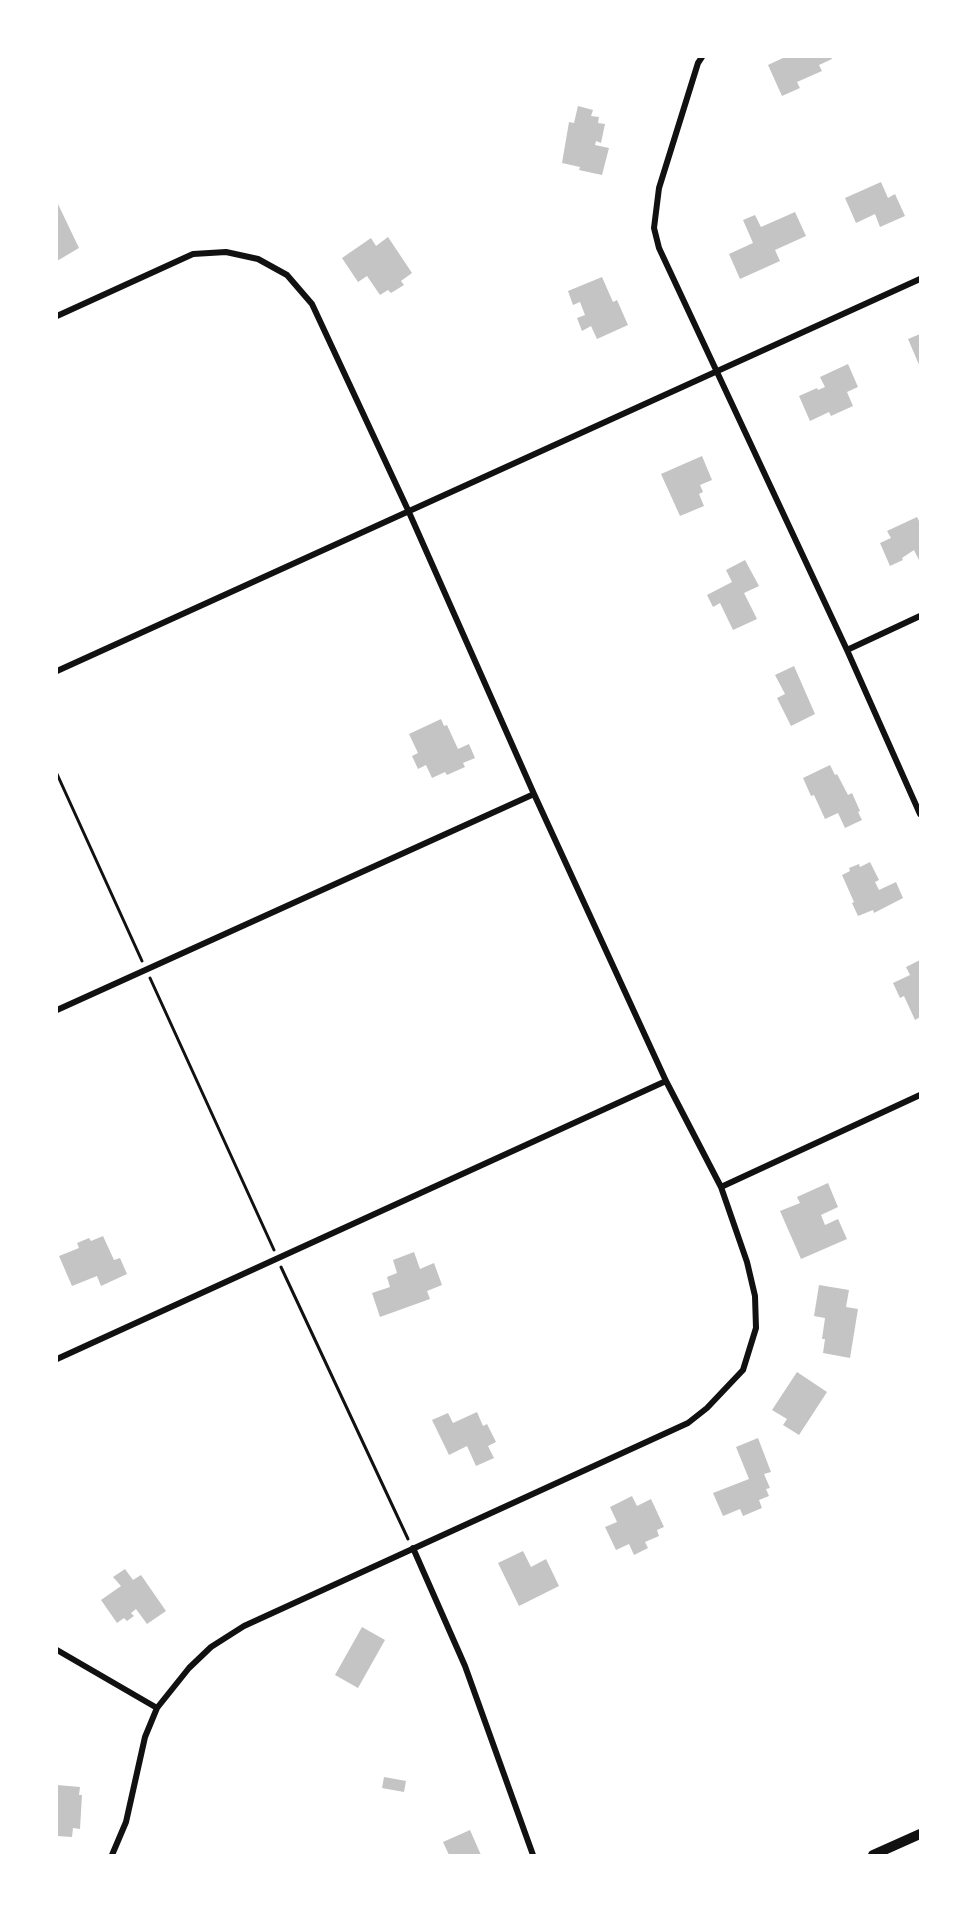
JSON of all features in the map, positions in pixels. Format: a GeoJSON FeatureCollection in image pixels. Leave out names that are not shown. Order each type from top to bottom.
{"type":"FeatureCollection","features":[{"type":"Feature","properties":{"kind":"street"},"geometry":{"type":"LineString","coordinates":[[702,57],[698,63],[659,188],[654,228],[659,248],[847,650],[920,814]]}},
{"type":"Feature","properties":{"kind":"street"},"geometry":{"type":"LineString","coordinates":[[57,316],[192,254],[226,252],[258,258],[287,275],[312,304],[408,510],[534,794],[666,1081],[721,1187],[747,1262],[755,1296],[756,1328],[743,1370],[688,1424],[244,1626],[211,1647],[189,1668],[157,1708],[145,1737],[126,1822],[112,1855]]}},
{"type":"Feature","properties":{"kind":"street"},"geometry":{"type":"LineString","coordinates":[[57,671],[920,279]]}},
{"type":"Feature","properties":{"kind":"street"},"geometry":{"type":"LineString","coordinates":[[847,650],[920,616]]}},
{"type":"Feature","properties":{"kind":"street"},"geometry":{"type":"LineString","coordinates":[[57,1010],[534,794]]}},
{"type":"Feature","properties":{"kind":"street"},"geometry":{"type":"LineString","coordinates":[[57,1359],[666,1081]]}},
{"type":"Feature","properties":{"kind":"street"},"geometry":{"type":"LineString","coordinates":[[721,1187],[920,1095]]}},
{"type":"Feature","properties":{"kind":"street"},"geometry":{"type":"LineString","coordinates":[[413,1548],[465,1666],[533,1855]]}},
{"type":"Feature","properties":{"kind":"street"},"geometry":{"type":"LineString","coordinates":[[57,1650],[157,1708]]}},
{"type":"Feature","properties":{"kind":"street"},"geometry":{"type":"LineString","coordinates":[[873,1855],[920,1834]]}},
{"type":"Feature","properties":{"kind":"path"},"geometry":{"type":"LineString","coordinates":[[57,774],[277,1259],[413,1548]]}},
{"type":"Feature","properties":{"kind":"building"},"geometry":{"type":"Polygon","coordinates":[[[785,57],[831,57],[832,59],[819,65],[822,71],[797,82],[800,88],[782,96],[768,65],[785,57]]]}},
{"type":"Feature","properties":{"kind":"building"},"geometry":{"type":"Polygon","coordinates":[[[578,106],[593,110],[591,116],[599,117],[598,123],[605,124],[601,143],[596,141],[595,145],[609,148],[602,175],[579,170],[580,167],[562,163],[569,122],[574,123],[578,106]]]}},
{"type":"Feature","properties":{"kind":"building"},"geometry":{"type":"Polygon","coordinates":[[[881,182],[888,198],[895,194],[905,216],[880,227],[875,214],[856,223],[845,198],[881,182]]]}},
{"type":"Feature","properties":{"kind":"building"},"geometry":{"type":"Polygon","coordinates":[[[57,202],[79,248],[57,261],[57,202]]]}},
{"type":"Feature","properties":{"kind":"building"},"geometry":{"type":"Polygon","coordinates":[[[795,212],[806,236],[775,250],[780,261],[740,279],[729,254],[753,243],[743,220],[755,215],[761,227],[795,212]]]}},
{"type":"Feature","properties":{"kind":"building"},"geometry":{"type":"Polygon","coordinates":[[[388,237],[412,273],[401,281],[404,285],[391,293],[388,290],[380,295],[367,276],[358,282],[342,258],[371,238],[376,246],[388,237]]]}},
{"type":"Feature","properties":{"kind":"building"},"geometry":{"type":"Polygon","coordinates":[[[602,277],[613,302],[617,300],[628,325],[597,339],[591,326],[582,331],[577,318],[585,315],[580,302],[573,305],[568,291],[602,277]]]}},
{"type":"Feature","properties":{"kind":"building"},"geometry":{"type":"Polygon","coordinates":[[[920,334],[920,367],[908,339],[920,334]]]}},
{"type":"Feature","properties":{"kind":"building"},"geometry":{"type":"Polygon","coordinates":[[[848,364],[858,387],[847,392],[853,406],[831,416],[829,412],[810,421],[799,396],[825,387],[820,377],[848,364]]]}},
{"type":"Feature","properties":{"kind":"building"},"geometry":{"type":"Polygon","coordinates":[[[702,456],[712,480],[700,485],[703,492],[699,494],[704,506],[680,516],[661,474],[702,456]]]}},
{"type":"Feature","properties":{"kind":"building"},"geometry":{"type":"Polygon","coordinates":[[[917,517],[920,523],[920,562],[914,550],[902,558],[903,560],[890,566],[880,543],[891,538],[887,531],[917,517]]]}},
{"type":"Feature","properties":{"kind":"building"},"geometry":{"type":"Polygon","coordinates":[[[745,560],[759,586],[744,593],[757,619],[733,630],[720,603],[713,607],[707,595],[732,582],[726,570],[745,560]]]}},
{"type":"Feature","properties":{"kind":"building"},"geometry":{"type":"Polygon","coordinates":[[[794,666],[815,714],[791,726],[777,698],[785,694],[775,675],[794,666]]]}},
{"type":"Feature","properties":{"kind":"building"},"geometry":{"type":"Polygon","coordinates":[[[441,719],[444,726],[447,725],[458,749],[469,744],[475,758],[463,763],[465,767],[447,775],[445,772],[432,778],[426,765],[418,769],[412,756],[418,753],[409,734],[441,719]]]}},
{"type":"Feature","properties":{"kind":"building"},"geometry":{"type":"Polygon","coordinates":[[[830,765],[848,795],[852,793],[860,811],[858,812],[862,820],[845,828],[838,813],[825,819],[803,778],[830,765]]]}},
{"type":"Feature","properties":{"kind":"building"},"geometry":{"type":"Polygon","coordinates":[[[870,862],[879,880],[875,882],[879,890],[896,882],[903,898],[874,913],[873,910],[858,916],[842,875],[850,871],[849,868],[859,864],[860,867],[870,862]]]}},
{"type":"Feature","properties":{"kind":"building"},"geometry":{"type":"Polygon","coordinates":[[[920,960],[920,1017],[915,1020],[904,996],[900,998],[893,983],[910,975],[906,967],[920,960]]]}},
{"type":"Feature","properties":{"kind":"building"},"geometry":{"type":"Polygon","coordinates":[[[828,1183],[838,1207],[821,1215],[825,1225],[838,1219],[847,1239],[801,1259],[780,1211],[800,1203],[797,1197],[828,1183]]]}},
{"type":"Feature","properties":{"kind":"building"},"geometry":{"type":"Polygon","coordinates":[[[103,1236],[114,1260],[120,1258],[127,1274],[101,1286],[97,1276],[72,1286],[59,1256],[79,1248],[77,1243],[103,1236]]]}},
{"type":"Feature","properties":{"kind":"building"},"geometry":{"type":"Polygon","coordinates":[[[414,1252],[420,1269],[434,1263],[442,1285],[427,1291],[430,1299],[380,1317],[372,1293],[390,1287],[387,1277],[397,1273],[393,1260],[414,1252]]]}},
{"type":"Feature","properties":{"kind":"building"},"geometry":{"type":"Polygon","coordinates":[[[819,1285],[849,1290],[846,1307],[858,1309],[850,1358],[823,1353],[825,1318],[814,1316],[819,1285]]]}},
{"type":"Feature","properties":{"kind":"building"},"geometry":{"type":"Polygon","coordinates":[[[797,1372],[827,1392],[799,1435],[783,1425],[787,1419],[772,1410],[797,1372]]]}},
{"type":"Feature","properties":{"kind":"building"},"geometry":{"type":"Polygon","coordinates":[[[477,1412],[483,1426],[487,1424],[496,1442],[488,1446],[494,1458],[476,1466],[467,1446],[449,1455],[432,1420],[448,1413],[453,1423],[477,1412]]]}},
{"type":"Feature","properties":{"kind":"building"},"geometry":{"type":"Polygon","coordinates":[[[758,1438],[771,1472],[764,1474],[770,1488],[766,1489],[769,1496],[759,1500],[762,1508],[743,1516],[740,1509],[723,1516],[713,1493],[749,1479],[736,1447],[758,1438]]]}},
{"type":"Feature","properties":{"kind":"building"},"geometry":{"type":"Polygon","coordinates":[[[632,1496],[637,1506],[651,1499],[664,1527],[657,1530],[659,1536],[645,1542],[648,1548],[634,1555],[629,1544],[616,1550],[605,1527],[617,1522],[610,1507],[632,1496]]]}},
{"type":"Feature","properties":{"kind":"building"},"geometry":{"type":"Polygon","coordinates":[[[523,1551],[531,1567],[546,1559],[559,1586],[519,1606],[498,1563],[523,1551]]]}},
{"type":"Feature","properties":{"kind":"building"},"geometry":{"type":"Polygon","coordinates":[[[125,1569],[133,1580],[141,1575],[166,1611],[147,1624],[136,1609],[131,1613],[134,1616],[127,1621],[124,1618],[117,1623],[101,1600],[121,1586],[113,1577],[125,1569]]]}},
{"type":"Feature","properties":{"kind":"building"},"geometry":{"type":"Polygon","coordinates":[[[362,1627],[385,1640],[358,1688],[335,1675],[362,1627]]]}},
{"type":"Feature","properties":{"kind":"building"},"geometry":{"type":"Polygon","coordinates":[[[384,1777],[406,1781],[404,1792],[382,1788],[384,1777]]]}},
{"type":"Feature","properties":{"kind":"building"},"geometry":{"type":"Polygon","coordinates":[[[57,1785],[80,1787],[79,1795],[82,1795],[80,1829],[73,1828],[72,1837],[57,1836],[57,1785]]]}},
{"type":"Feature","properties":{"kind":"building"},"geometry":{"type":"Polygon","coordinates":[[[470,1830],[481,1855],[449,1855],[443,1842],[470,1830]]]}}]}
